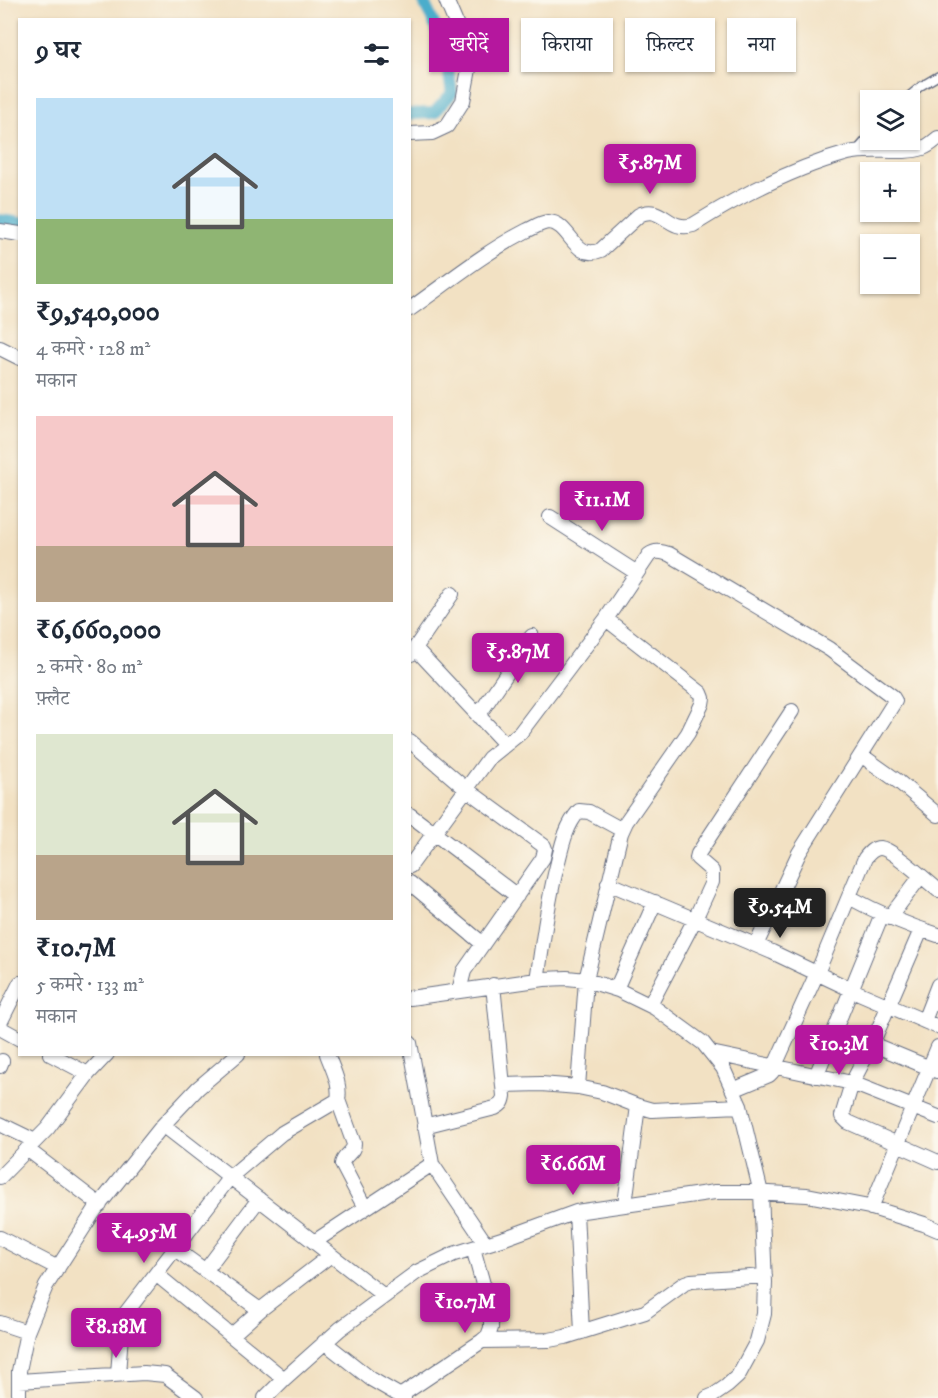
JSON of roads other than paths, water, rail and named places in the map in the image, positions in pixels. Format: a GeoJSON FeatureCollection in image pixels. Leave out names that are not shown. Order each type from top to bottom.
{"type":"FeatureCollection","features":[{"type":"Feature","properties":{"kind":"street"},"geometry":{"type":"LineString","coordinates":[[411,134],[432,133],[447,126],[463,101],[469,69],[466,47],[446,0]]}},
{"type":"Feature","properties":{"kind":"street"},"geometry":{"type":"LineString","coordinates":[[411,308],[507,241],[542,223],[556,224],[584,251],[594,253],[601,250],[645,212],[657,212],[675,225],[687,227],[776,180],[835,158],[857,151],[914,150],[930,145],[938,138]]}},
{"type":"Feature","properties":{"kind":"street"},"geometry":{"type":"LineString","coordinates":[[0,231],[18,234]]}},
{"type":"Feature","properties":{"kind":"street"},"geometry":{"type":"LineString","coordinates":[[0,348],[18,357]]}},
{"type":"Feature","properties":{"kind":"street"},"geometry":{"type":"LineString","coordinates":[[550,517],[637,573]]}},
{"type":"Feature","properties":{"kind":"street"},"geometry":{"type":"LineString","coordinates":[[411,865],[489,758],[520,733],[606,620],[649,555],[660,551],[669,554],[820,643],[892,696],[895,701],[799,853],[756,945]]}},
{"type":"Feature","properties":{"kind":"street"},"geometry":{"type":"LineString","coordinates":[[452,594],[412,652],[505,744]]}},
{"type":"Feature","properties":{"kind":"street"},"geometry":{"type":"LineString","coordinates":[[578,1087],[586,980],[617,845],[626,822],[688,733],[703,698],[701,693],[606,620]]}},
{"type":"Feature","properties":{"kind":"street"},"geometry":{"type":"LineString","coordinates":[[478,716],[532,636]]}},
{"type":"Feature","properties":{"kind":"street"},"geometry":{"type":"LineString","coordinates":[[650,1005],[695,919],[713,878],[712,871],[697,858],[698,854],[792,711]]}},
{"type":"Feature","properties":{"kind":"street"},"geometry":{"type":"LineString","coordinates":[[411,742],[466,789],[545,849],[543,858],[464,971],[459,991]]}},
{"type":"Feature","properties":{"kind":"street"},"geometry":{"type":"LineString","coordinates":[[861,755],[899,782],[938,815]]}},
{"type":"Feature","properties":{"kind":"street"},"geometry":{"type":"LineString","coordinates":[[537,980],[549,898],[562,844],[571,820],[579,811],[589,812],[622,830]]}},
{"type":"Feature","properties":{"kind":"street"},"geometry":{"type":"LineString","coordinates":[[411,816],[517,896]]}},
{"type":"Feature","properties":{"kind":"street"},"geometry":{"type":"LineString","coordinates":[[545,849],[562,844]]}},
{"type":"Feature","properties":{"kind":"street"},"geometry":{"type":"LineString","coordinates":[[733,1090],[769,1075],[775,1067],[865,858],[872,851],[879,848],[891,852],[938,890]]}},
{"type":"Feature","properties":{"kind":"street"},"geometry":{"type":"LineString","coordinates":[[816,1076],[885,916],[921,876]]}},
{"type":"Feature","properties":{"kind":"street"},"geometry":{"type":"LineString","coordinates":[[608,883],[756,945],[888,1007],[938,1027]]}},
{"type":"Feature","properties":{"kind":"street"},"geometry":{"type":"LineString","coordinates":[[411,884],[483,944]]}},
{"type":"Feature","properties":{"kind":"street"},"geometry":{"type":"LineString","coordinates":[[849,897],[885,916],[938,935]]}},
{"type":"Feature","properties":{"kind":"street"},"geometry":{"type":"LineString","coordinates":[[616,989],[655,902]]}},
{"type":"Feature","properties":{"kind":"street"},"geometry":{"type":"LineString","coordinates":[[921,930],[872,1044],[852,1083],[842,1113],[843,1118],[848,1122],[938,1162]]}},
{"type":"Feature","properties":{"kind":"street"},"geometry":{"type":"LineString","coordinates":[[411,998],[537,980],[567,978],[586,980],[616,989],[650,1005],[703,1042],[723,1068],[740,1107],[761,1192],[765,1276],[764,1314],[757,1341],[738,1376],[707,1398]]}},
{"type":"Feature","properties":{"kind":"street"},"geometry":{"type":"LineString","coordinates":[[424,1126],[500,1106],[504,1096],[493,985]]}},
{"type":"Feature","properties":{"kind":"street"},"geometry":{"type":"LineString","coordinates":[[0,1023],[18,986]]}},
{"type":"Feature","properties":{"kind":"street"},"geometry":{"type":"LineString","coordinates":[[924,1021],[938,986]]}},
{"type":"Feature","properties":{"kind":"street"},"geometry":{"type":"LineString","coordinates":[[0,1028],[18,1038]]}},
{"type":"Feature","properties":{"kind":"street"},"geometry":{"type":"LineString","coordinates":[[872,1044],[934,1069]]}},
{"type":"Feature","properties":{"kind":"street"},"geometry":{"type":"LineString","coordinates":[[871,1208],[913,1106],[934,1069],[938,1047]]}},
{"type":"Feature","properties":{"kind":"street"},"geometry":{"type":"LineString","coordinates":[[324,1342],[371,1379],[402,1397],[482,1341],[488,1336],[491,1328],[491,1312],[480,1246],[432,1164],[411,1049]]}},
{"type":"Feature","properties":{"kind":"street"},"geometry":{"type":"LineString","coordinates":[[711,1053],[852,1083],[938,1117]]}},
{"type":"Feature","properties":{"kind":"street"},"geometry":{"type":"LineString","coordinates":[[54,1056],[88,1074]]}},
{"type":"Feature","properties":{"kind":"street"},"geometry":{"type":"LineString","coordinates":[[0,1177],[48,1128],[88,1074],[105,1056]]}},
{"type":"Feature","properties":{"kind":"street"},"geometry":{"type":"LineString","coordinates":[[19,1398],[19,1371],[27,1332],[46,1286],[100,1204],[163,1125],[198,1088],[235,1056]]}},
{"type":"Feature","properties":{"kind":"street"},"geometry":{"type":"LineString","coordinates":[[328,1056],[339,1084],[338,1100],[354,1144],[354,1148],[342,1160],[342,1166],[365,1208]]}},
{"type":"Feature","properties":{"kind":"street"},"geometry":{"type":"LineString","coordinates":[[503,1085],[542,1084],[578,1087],[602,1092],[652,1110],[740,1107]]}},
{"type":"Feature","properties":{"kind":"street"},"geometry":{"type":"LineString","coordinates":[[118,1374],[123,1317],[231,1177],[282,1133],[338,1100]]}},
{"type":"Feature","properties":{"kind":"street"},"geometry":{"type":"LineString","coordinates":[[625,1204],[638,1106]]}},
{"type":"Feature","properties":{"kind":"street"},"geometry":{"type":"LineString","coordinates":[[0,1124],[31,1145],[100,1204]]}},
{"type":"Feature","properties":{"kind":"street"},"geometry":{"type":"LineString","coordinates":[[163,1125],[384,1296]]}},
{"type":"Feature","properties":{"kind":"street"},"geometry":{"type":"LineString","coordinates":[[315,1242],[432,1164]]}},
{"type":"Feature","properties":{"kind":"street"},"geometry":{"type":"LineString","coordinates":[[265,1398],[324,1342],[417,1272],[454,1254],[576,1212],[715,1192],[761,1192],[807,1195],[871,1208],[936,1225]]}},
{"type":"Feature","properties":{"kind":"street"},"geometry":{"type":"LineString","coordinates":[[205,1271],[259,1199]]}},
{"type":"Feature","properties":{"kind":"street"},"geometry":{"type":"LineString","coordinates":[[576,1212],[582,1332]]}},
{"type":"Feature","properties":{"kind":"street"},"geometry":{"type":"LineString","coordinates":[[0,1238],[58,1269]]}},
{"type":"Feature","properties":{"kind":"street"},"geometry":{"type":"LineString","coordinates":[[175,1249],[260,1310]]}},
{"type":"Feature","properties":{"kind":"street"},"geometry":{"type":"LineString","coordinates":[[232,1335],[260,1310],[331,1255]]}},
{"type":"Feature","properties":{"kind":"street"},"geometry":{"type":"LineString","coordinates":[[156,1274],[284,1379]]}},
{"type":"Feature","properties":{"kind":"street"},"geometry":{"type":"LineString","coordinates":[[482,1341],[549,1340],[565,1337],[645,1312],[691,1281],[765,1276]]}},
{"type":"Feature","properties":{"kind":"street"},"geometry":{"type":"LineString","coordinates":[[0,1323],[27,1332]]}},
{"type":"Feature","properties":{"kind":"street"},"geometry":{"type":"LineString","coordinates":[[19,1381],[144,1372],[165,1375],[196,1398]]}},
{"type":"Feature","properties":{"kind":"lane"},"geometry":{"type":"LineString","coordinates":[[916,90],[938,76]]}},
{"type":"Feature","properties":{"kind":"lane"},"geometry":{"type":"LineString","coordinates":[[857,151],[860,147]]}},
{"type":"Feature","properties":{"kind":"waterway"},"geometry":{"type":"LineString","coordinates":[[411,114],[434,113],[452,93],[444,45],[423,0]]}},
{"type":"Feature","properties":{"kind":"waterway"},"geometry":{"type":"LineString","coordinates":[[0,220],[18,223]]}}]}
